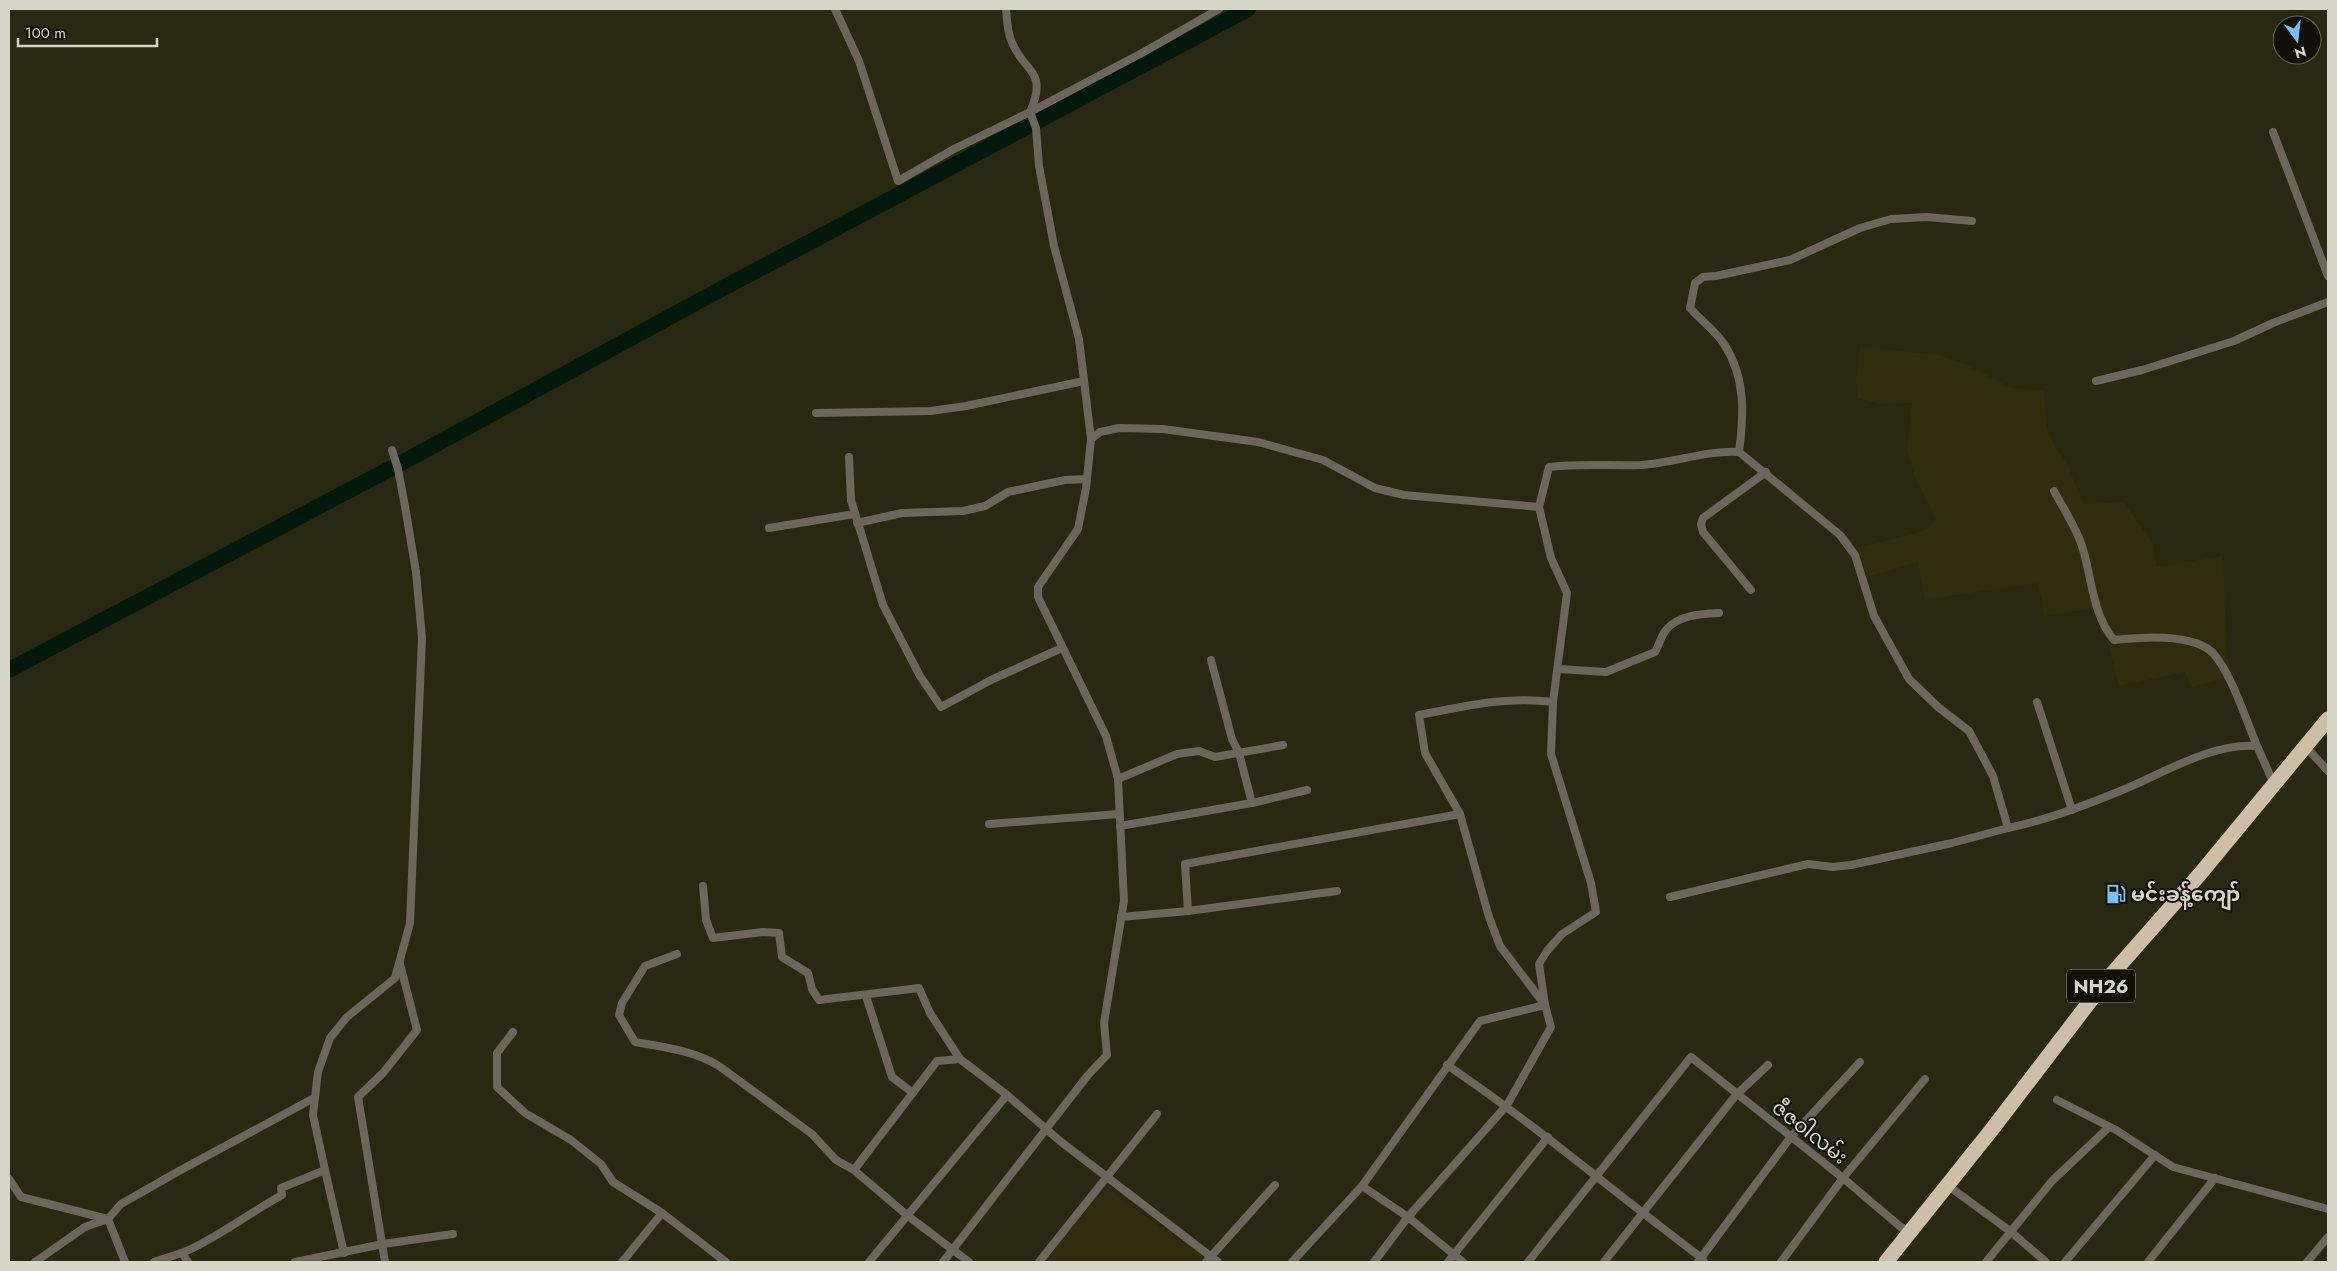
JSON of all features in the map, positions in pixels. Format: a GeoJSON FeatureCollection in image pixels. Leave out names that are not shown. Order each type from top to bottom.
{"type":"FeatureCollection","features":[{"type":"Feature","properties":{"kind":"highway","name":"NH26"},"geometry":{"type":"LineString","coordinates":[[1886,1262],[2104,982],[2200,874],[2328,719]]}},
{"type":"Feature","properties":{"kind":"street"},"geometry":{"type":"LineString","coordinates":[[835,9],[859,61],[898,181],[954,149],[1030,112],[1219,9]]}},
{"type":"Feature","properties":{"kind":"street"},"geometry":{"type":"LineString","coordinates":[[943,1262],[1106,1055],[1104,1022],[1124,901],[1118,779],[1106,736],[1038,597],[1038,587],[1078,529],[1087,479],[1090,439],[1079,339],[1054,246],[1039,166],[1036,128],[1030,112],[1038,92],[1036,78],[1018,54],[1011,39],[1006,9]]}},
{"type":"Feature","properties":{"kind":"street"},"geometry":{"type":"LineString","coordinates":[[2273,132],[2328,276]]}},
{"type":"Feature","properties":{"kind":"street"},"geometry":{"type":"LineString","coordinates":[[1739,452],[1743,398],[1737,372],[1724,343],[1690,308],[1695,283],[1703,277],[1716,276],[1790,260],[1860,228],[1891,219],[1927,216],[1972,221]]}},
{"type":"Feature","properties":{"kind":"street"},"geometry":{"type":"LineString","coordinates":[[2096,381],[2142,370],[2234,341],[2273,323],[2328,302]]}},
{"type":"Feature","properties":{"kind":"street"},"geometry":{"type":"LineString","coordinates":[[816,413],[931,411],[966,406],[1084,381]]}},
{"type":"Feature","properties":{"kind":"street"},"geometry":{"type":"LineString","coordinates":[[1090,439],[1100,432],[1119,428],[1163,429],[1214,435],[1258,442],[1323,460],[1375,488],[1404,495],[1539,507]]}},
{"type":"Feature","properties":{"kind":"street"},"geometry":{"type":"LineString","coordinates":[[344,1254],[313,1115],[318,1072],[330,1038],[347,1016],[394,978],[400,964],[411,914],[422,638],[416,572],[398,469],[392,450]]}},
{"type":"Feature","properties":{"kind":"street"},"geometry":{"type":"LineString","coordinates":[[1374,1262],[1408,1216],[1507,1105],[1551,1027],[1545,1005],[1539,964],[1547,951],[1562,934],[1596,912],[1591,883],[1551,754],[1553,702],[1567,593],[1551,558],[1539,507],[1549,467],[1570,464],[1642,465],[1725,451],[1739,452],[1766,472],[1840,535],[1855,555],[1874,616],[1909,679],[1938,707],[1969,731],[1993,776],[2008,828]]}},
{"type":"Feature","properties":{"kind":"street"},"geometry":{"type":"LineString","coordinates":[[849,457],[850,500],[884,606],[920,676],[941,707],[993,678],[1062,648]]}},
{"type":"Feature","properties":{"kind":"street"},"geometry":{"type":"LineString","coordinates":[[1751,590],[1703,532],[1701,524],[1703,518],[1766,472]]}},
{"type":"Feature","properties":{"kind":"street"},"geometry":{"type":"LineString","coordinates":[[857,523],[902,513],[963,511],[985,506],[1008,492],[1065,480],[1087,479]]}},
{"type":"Feature","properties":{"kind":"street"},"geometry":{"type":"LineString","coordinates":[[2054,490],[2082,545],[2089,584],[2108,632],[2114,640],[2138,637],[2181,640],[2197,643],[2210,651],[2221,664],[2274,784]]}},
{"type":"Feature","properties":{"kind":"street"},"geometry":{"type":"LineString","coordinates":[[769,528],[854,514]]}},
{"type":"Feature","properties":{"kind":"street"},"geometry":{"type":"LineString","coordinates":[[1558,669],[1606,672],[1655,652],[1666,630],[1675,623],[1692,615],[1718,613]]}},
{"type":"Feature","properties":{"kind":"street"},"geometry":{"type":"LineString","coordinates":[[1211,660],[1232,739],[1239,753],[1252,803]]}},
{"type":"Feature","properties":{"kind":"street"},"geometry":{"type":"LineString","coordinates":[[1545,1005],[1500,946],[1489,917],[1460,814],[1425,754],[1419,715],[1492,701],[1524,698],[1553,702]]}},
{"type":"Feature","properties":{"kind":"street"},"geometry":{"type":"LineString","coordinates":[[2037,702],[2072,810]]}},
{"type":"Feature","properties":{"kind":"street"},"geometry":{"type":"LineString","coordinates":[[1118,779],[1177,754],[1199,751],[1215,757],[1283,745]]}},
{"type":"Feature","properties":{"kind":"street"},"geometry":{"type":"LineString","coordinates":[[1670,897],[1808,864],[1833,867],[1851,865],[1952,843],[2072,810],[2215,752],[2245,745],[2257,746]]}},
{"type":"Feature","properties":{"kind":"street"},"geometry":{"type":"LineString","coordinates":[[2306,746],[2328,771]]}},
{"type":"Feature","properties":{"kind":"street"},"geometry":{"type":"LineString","coordinates":[[1120,826],[1252,803],[1308,790]]}},
{"type":"Feature","properties":{"kind":"street"},"geometry":{"type":"LineString","coordinates":[[989,824],[1119,814]]}},
{"type":"Feature","properties":{"kind":"street"},"geometry":{"type":"LineString","coordinates":[[1188,911],[1185,864],[1460,814]]}},
{"type":"Feature","properties":{"kind":"street"},"geometry":{"type":"LineString","coordinates":[[703,886],[706,920],[713,938],[763,932],[779,933],[782,957],[808,973],[812,989],[819,1000],[866,996],[919,988],[930,1013],[960,1059],[1208,1259],[1218,1262]]}},
{"type":"Feature","properties":{"kind":"street"},"geometry":{"type":"LineString","coordinates":[[1121,917],[1188,911],[1337,891]]}},
{"type":"Feature","properties":{"kind":"street"},"geometry":{"type":"LineString","coordinates":[[677,954],[645,966],[622,1002],[619,1015],[635,1042],[672,1048],[704,1057],[812,1134],[836,1160],[854,1170],[908,1216],[969,1262]]}},
{"type":"Feature","properties":{"kind":"street"},"geometry":{"type":"LineString","coordinates":[[386,1262],[358,1097],[383,1073],[417,1030],[400,964]]}},
{"type":"Feature","properties":{"kind":"street"},"geometry":{"type":"LineString","coordinates":[[866,996],[892,1077],[913,1093]]}},
{"type":"Feature","properties":{"kind":"street"},"geometry":{"type":"LineString","coordinates":[[1292,1262],[1362,1186],[1480,1021],[1545,1005]]}},
{"type":"Feature","properties":{"kind":"street"},"geometry":{"type":"LineString","coordinates":[[513,1032],[497,1052],[497,1087],[525,1113],[571,1140],[601,1164],[613,1182],[662,1213],[726,1262]]}},
{"type":"Feature","properties":{"kind":"street","name":"ဇီဇဝါလမ်း"},"geometry":{"type":"LineString","coordinates":[[1597,1176],[1691,1057],[1790,1138],[1843,1178],[1909,1234]]}},
{"type":"Feature","properties":{"kind":"street"},"geometry":{"type":"LineString","coordinates":[[854,1170],[937,1062],[960,1059]]}},
{"type":"Feature","properties":{"kind":"street"},"geometry":{"type":"LineString","coordinates":[[1448,1065],[1507,1105],[1701,1261],[1790,1138],[1860,1062]]}},
{"type":"Feature","properties":{"kind":"street"},"geometry":{"type":"LineString","coordinates":[[1604,1262],[1736,1095],[1768,1065]]}},
{"type":"Feature","properties":{"kind":"street"},"geometry":{"type":"LineString","coordinates":[[1781,1262],[1843,1178],[1925,1080]]}},
{"type":"Feature","properties":{"kind":"street"},"geometry":{"type":"LineString","coordinates":[[869,1262],[1007,1095]]}},
{"type":"Feature","properties":{"kind":"street"},"geometry":{"type":"LineString","coordinates":[[35,1262],[85,1228],[108,1219],[122,1204],[179,1170],[314,1098]]}},
{"type":"Feature","properties":{"kind":"street"},"geometry":{"type":"LineString","coordinates":[[2057,1100],[2109,1127],[2173,1167],[2328,1209]]}},
{"type":"Feature","properties":{"kind":"street"},"geometry":{"type":"LineString","coordinates":[[1039,1262],[1157,1114]]}},
{"type":"Feature","properties":{"kind":"street"},"geometry":{"type":"LineString","coordinates":[[1986,1262],[2052,1181],[2109,1127]]}},
{"type":"Feature","properties":{"kind":"street"},"geometry":{"type":"LineString","coordinates":[[1448,1262],[1548,1137]]}},
{"type":"Feature","properties":{"kind":"street"},"geometry":{"type":"LineString","coordinates":[[2065,1262],[2155,1155]]}},
{"type":"Feature","properties":{"kind":"street"},"geometry":{"type":"LineString","coordinates":[[154,1262],[182,1254],[282,1195],[281,1188],[326,1170]]}},
{"type":"Feature","properties":{"kind":"street"},"geometry":{"type":"LineString","coordinates":[[1528,1262],[1597,1176]]}},
{"type":"Feature","properties":{"kind":"street"},"geometry":{"type":"LineString","coordinates":[[2148,1262],[2215,1178]]}},
{"type":"Feature","properties":{"kind":"street"},"geometry":{"type":"LineString","coordinates":[[9,1179],[21,1197],[108,1219]]}},
{"type":"Feature","properties":{"kind":"street"},"geometry":{"type":"LineString","coordinates":[[1208,1259],[1275,1185]]}},
{"type":"Feature","properties":{"kind":"street"},"geometry":{"type":"LineString","coordinates":[[1947,1185],[2010,1232],[2046,1262]]}},
{"type":"Feature","properties":{"kind":"street"},"geometry":{"type":"LineString","coordinates":[[1362,1186],[1408,1216],[1464,1262]]}},
{"type":"Feature","properties":{"kind":"street"},"geometry":{"type":"LineString","coordinates":[[622,1262],[662,1213]]}},
{"type":"Feature","properties":{"kind":"street"},"geometry":{"type":"LineString","coordinates":[[108,1219],[125,1262]]}},
{"type":"Feature","properties":{"kind":"street"},"geometry":{"type":"LineString","coordinates":[[295,1262],[344,1254],[383,1244],[453,1234]]}},
{"type":"Feature","properties":{"kind":"street"},"geometry":{"type":"LineString","coordinates":[[2307,1262],[2328,1237]]}},
{"type":"Feature","properties":{"kind":"street"},"geometry":{"type":"LineString","coordinates":[[182,1254],[188,1262]]}},
{"type":"Feature","properties":{"kind":"street"},"geometry":{"type":"LineString","coordinates":[[711,1262],[717,1256]]}},
{"type":"Feature","properties":{"kind":"shaded area"},"geometry":{"type":"Polygon","coordinates":[[[1860,347],[1940,355],[1965,364],[2012,388],[2044,391],[2047,427],[2053,443],[2068,466],[2084,504],[2124,502],[2153,544],[2157,567],[2223,556],[2227,658],[2240,688],[2235,693],[2225,678],[2192,687],[2185,672],[2119,686],[2098,608],[2044,616],[2038,583],[1925,600],[1918,562],[1867,577],[1857,548],[1926,530],[1937,519],[1915,478],[1907,451],[1912,403],[1878,404],[1858,398],[1856,379],[1860,347]]]}},
{"type":"Feature","properties":{"kind":"shaded area"},"geometry":{"type":"Polygon","coordinates":[[[1106,1188],[1203,1257],[1198,1262],[1044,1262],[1106,1188]]]}},
{"type":"Feature","properties":{"kind":"waterway"},"geometry":{"type":"LineString","coordinates":[[9,670],[418,454],[699,301],[1248,9]]}},
{"type":"Feature","properties":{"kind":"place","name":"မင်းခန့်ကျော်"},"geometry":{"type":"Point","coordinates":[2116,894]}}]}
